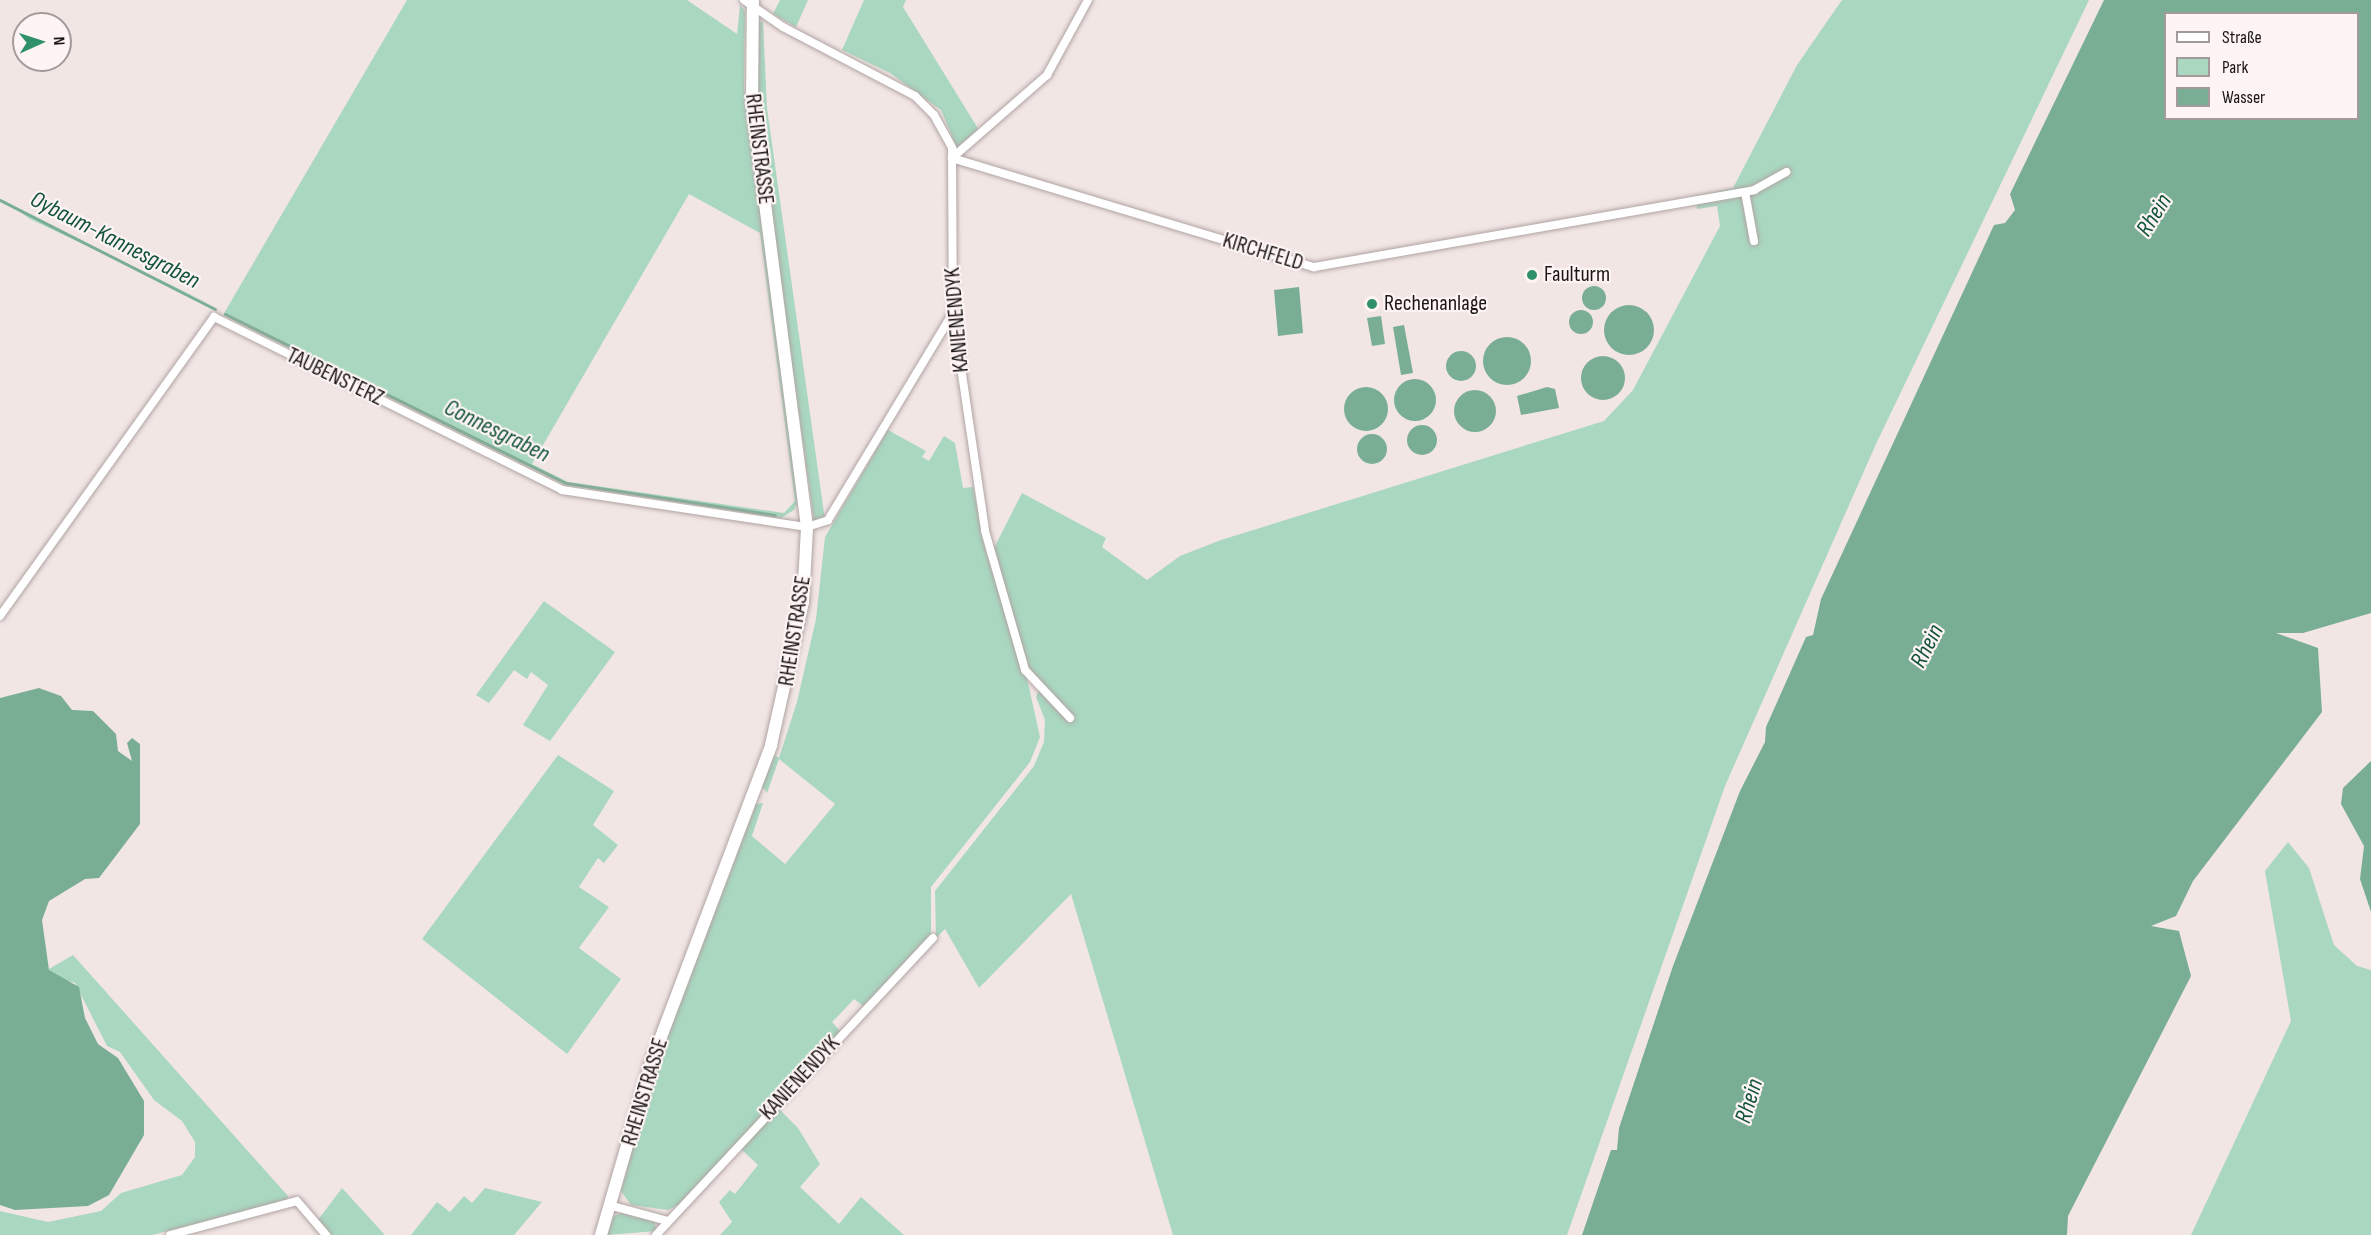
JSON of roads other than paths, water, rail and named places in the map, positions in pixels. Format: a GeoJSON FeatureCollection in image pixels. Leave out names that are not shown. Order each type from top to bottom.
{"type":"FeatureCollection","features":[{"type":"Feature","properties":{"kind":"main road","name":"RHEINSTRASSE"},"geometry":{"type":"LineString","coordinates":[[601,1235],[612,1206],[650,1066],[771,745],[794,662],[807,527],[752,105],[750,2]]}},
{"type":"Feature","properties":{"kind":"street"},"geometry":{"type":"LineString","coordinates":[[952,158],[1047,75],[1088,0]]}},
{"type":"Feature","properties":{"kind":"street","name":"KANIENENDYK"},"geometry":{"type":"LineString","coordinates":[[750,2],[915,96],[934,115],[952,158],[954,313],[980,502],[1004,603],[1025,669],[1070,718]]}},
{"type":"Feature","properties":{"kind":"street","name":"KIRCHFELD"},"geometry":{"type":"LineString","coordinates":[[952,158],[1314,267],[1745,192],[1786,172]]}},
{"type":"Feature","properties":{"kind":"street"},"geometry":{"type":"LineString","coordinates":[[1745,192],[1754,241]]}},
{"type":"Feature","properties":{"kind":"street"},"geometry":{"type":"LineString","coordinates":[[807,527],[828,520],[954,313]]}},
{"type":"Feature","properties":{"kind":"street","name":"TAUBENSTERZ"},"geometry":{"type":"LineString","coordinates":[[0,616],[214,317],[562,490],[807,527]]}},
{"type":"Feature","properties":{"kind":"street","name":"KANIENENDYK"},"geometry":{"type":"LineString","coordinates":[[656,1235],[933,938]]}},
{"type":"Feature","properties":{"kind":"street"},"geometry":{"type":"LineString","coordinates":[[170,1235],[297,1201],[326,1235]]}},
{"type":"Feature","properties":{"kind":"street"},"geometry":{"type":"LineString","coordinates":[[612,1206],[668,1221]]}},
{"type":"Feature","properties":{"kind":"water","name":"Rhein"},"geometry":{"type":"Polygon","coordinates":[[[2104,0],[2371,0],[2371,613],[2303,633],[2276,633],[2318,648],[2322,712],[2193,881],[2176,916],[2151,926],[2179,931],[2191,976],[2068,1216],[2067,1235],[1582,1235],[1611,1150],[1617,1150],[1619,1128],[1673,966],[1740,791],[1765,742],[1766,727],[1806,637],[1813,635],[1821,599],[1994,225],[2005,223],[2015,210],[2010,194],[2104,0]]]}},
{"type":"Feature","properties":{"kind":"water"},"geometry":{"type":"Polygon","coordinates":[[[1594,286],[1603,289],[1606,298],[1603,307],[1594,310],[1585,307],[1582,298],[1585,289],[1594,286]]]}},
{"type":"Feature","properties":{"kind":"water"},"geometry":{"type":"Polygon","coordinates":[[[1299,287],[1303,333],[1278,336],[1274,290],[1299,287]]]}},
{"type":"Feature","properties":{"kind":"water"},"geometry":{"type":"Polygon","coordinates":[[[1629,305],[1647,312],[1654,330],[1647,348],[1629,355],[1611,348],[1604,330],[1611,312],[1629,305]]]}},
{"type":"Feature","properties":{"kind":"water"},"geometry":{"type":"Polygon","coordinates":[[[1581,310],[1590,313],[1593,322],[1590,331],[1581,334],[1572,331],[1569,322],[1572,313],[1581,310]]]}},
{"type":"Feature","properties":{"kind":"water"},"geometry":{"type":"Polygon","coordinates":[[[1381,316],[1385,344],[1372,346],[1367,318],[1381,316]]]}},
{"type":"Feature","properties":{"kind":"water"},"geometry":{"type":"Polygon","coordinates":[[[1404,325],[1413,373],[1401,375],[1393,327],[1404,325]]]}},
{"type":"Feature","properties":{"kind":"water"},"geometry":{"type":"Polygon","coordinates":[[[1502,337],[1512,337],[1527,347],[1531,361],[1530,370],[1521,381],[1512,385],[1502,385],[1487,375],[1483,366],[1483,356],[1493,341],[1502,337]]]}},
{"type":"Feature","properties":{"kind":"water"},"geometry":{"type":"Polygon","coordinates":[[[1461,351],[1472,355],[1476,366],[1472,377],[1461,381],[1450,377],[1446,366],[1450,355],[1461,351]]]}},
{"type":"Feature","properties":{"kind":"water"},"geometry":{"type":"Polygon","coordinates":[[[1603,356],[1618,363],[1625,378],[1618,393],[1603,400],[1588,393],[1581,378],[1588,363],[1603,356]]]}},
{"type":"Feature","properties":{"kind":"water"},"geometry":{"type":"Polygon","coordinates":[[[1415,379],[1430,385],[1436,400],[1430,415],[1415,421],[1400,415],[1394,400],[1400,385],[1415,379]]]}},
{"type":"Feature","properties":{"kind":"water"},"geometry":{"type":"Polygon","coordinates":[[[1366,387],[1381,394],[1388,409],[1381,424],[1366,431],[1351,424],[1344,409],[1351,394],[1366,387]]]}},
{"type":"Feature","properties":{"kind":"water"},"geometry":{"type":"Polygon","coordinates":[[[1547,387],[1555,389],[1559,408],[1521,415],[1517,396],[1547,387]]]}},
{"type":"Feature","properties":{"kind":"water"},"geometry":{"type":"Polygon","coordinates":[[[1475,390],[1490,396],[1496,411],[1490,426],[1475,432],[1460,426],[1454,411],[1460,396],[1475,390]]]}},
{"type":"Feature","properties":{"kind":"water"},"geometry":{"type":"Polygon","coordinates":[[[1422,425],[1433,429],[1437,440],[1433,451],[1422,455],[1411,451],[1407,440],[1411,429],[1422,425]]]}},
{"type":"Feature","properties":{"kind":"water"},"geometry":{"type":"Polygon","coordinates":[[[1372,434],[1378,435],[1386,443],[1386,455],[1378,463],[1372,464],[1366,463],[1358,455],[1357,449],[1358,443],[1366,435],[1372,434]]]}},
{"type":"Feature","properties":{"kind":"water"},"geometry":{"type":"Polygon","coordinates":[[[39,688],[61,696],[72,710],[93,711],[116,734],[118,751],[132,761],[127,743],[132,738],[140,744],[140,824],[99,878],[85,879],[49,901],[42,920],[49,970],[79,987],[85,1018],[98,1044],[118,1058],[144,1101],[144,1135],[109,1195],[88,1206],[15,1210],[0,1205],[0,698],[39,688]]]}},
{"type":"Feature","properties":{"kind":"water"},"geometry":{"type":"Polygon","coordinates":[[[2371,761],[2371,912],[2360,879],[2364,846],[2341,804],[2343,788],[2371,761]]]}},
{"type":"Feature","properties":{"kind":"waterway","name":"Oybaum-Kannesgraben"},"geometry":{"type":"LineString","coordinates":[[0,200],[215,309]]}},
{"type":"Feature","properties":{"kind":"waterway","name":"Connesgraben"},"geometry":{"type":"LineString","coordinates":[[225,314],[566,483],[775,515]]}},
{"type":"Feature","properties":{"kind":"place","name":"Faulturm"},"geometry":{"type":"Point","coordinates":[1532,275]}},
{"type":"Feature","properties":{"kind":"place","name":"Rechenanlage"},"geometry":{"type":"Point","coordinates":[1372,304]}}]}
